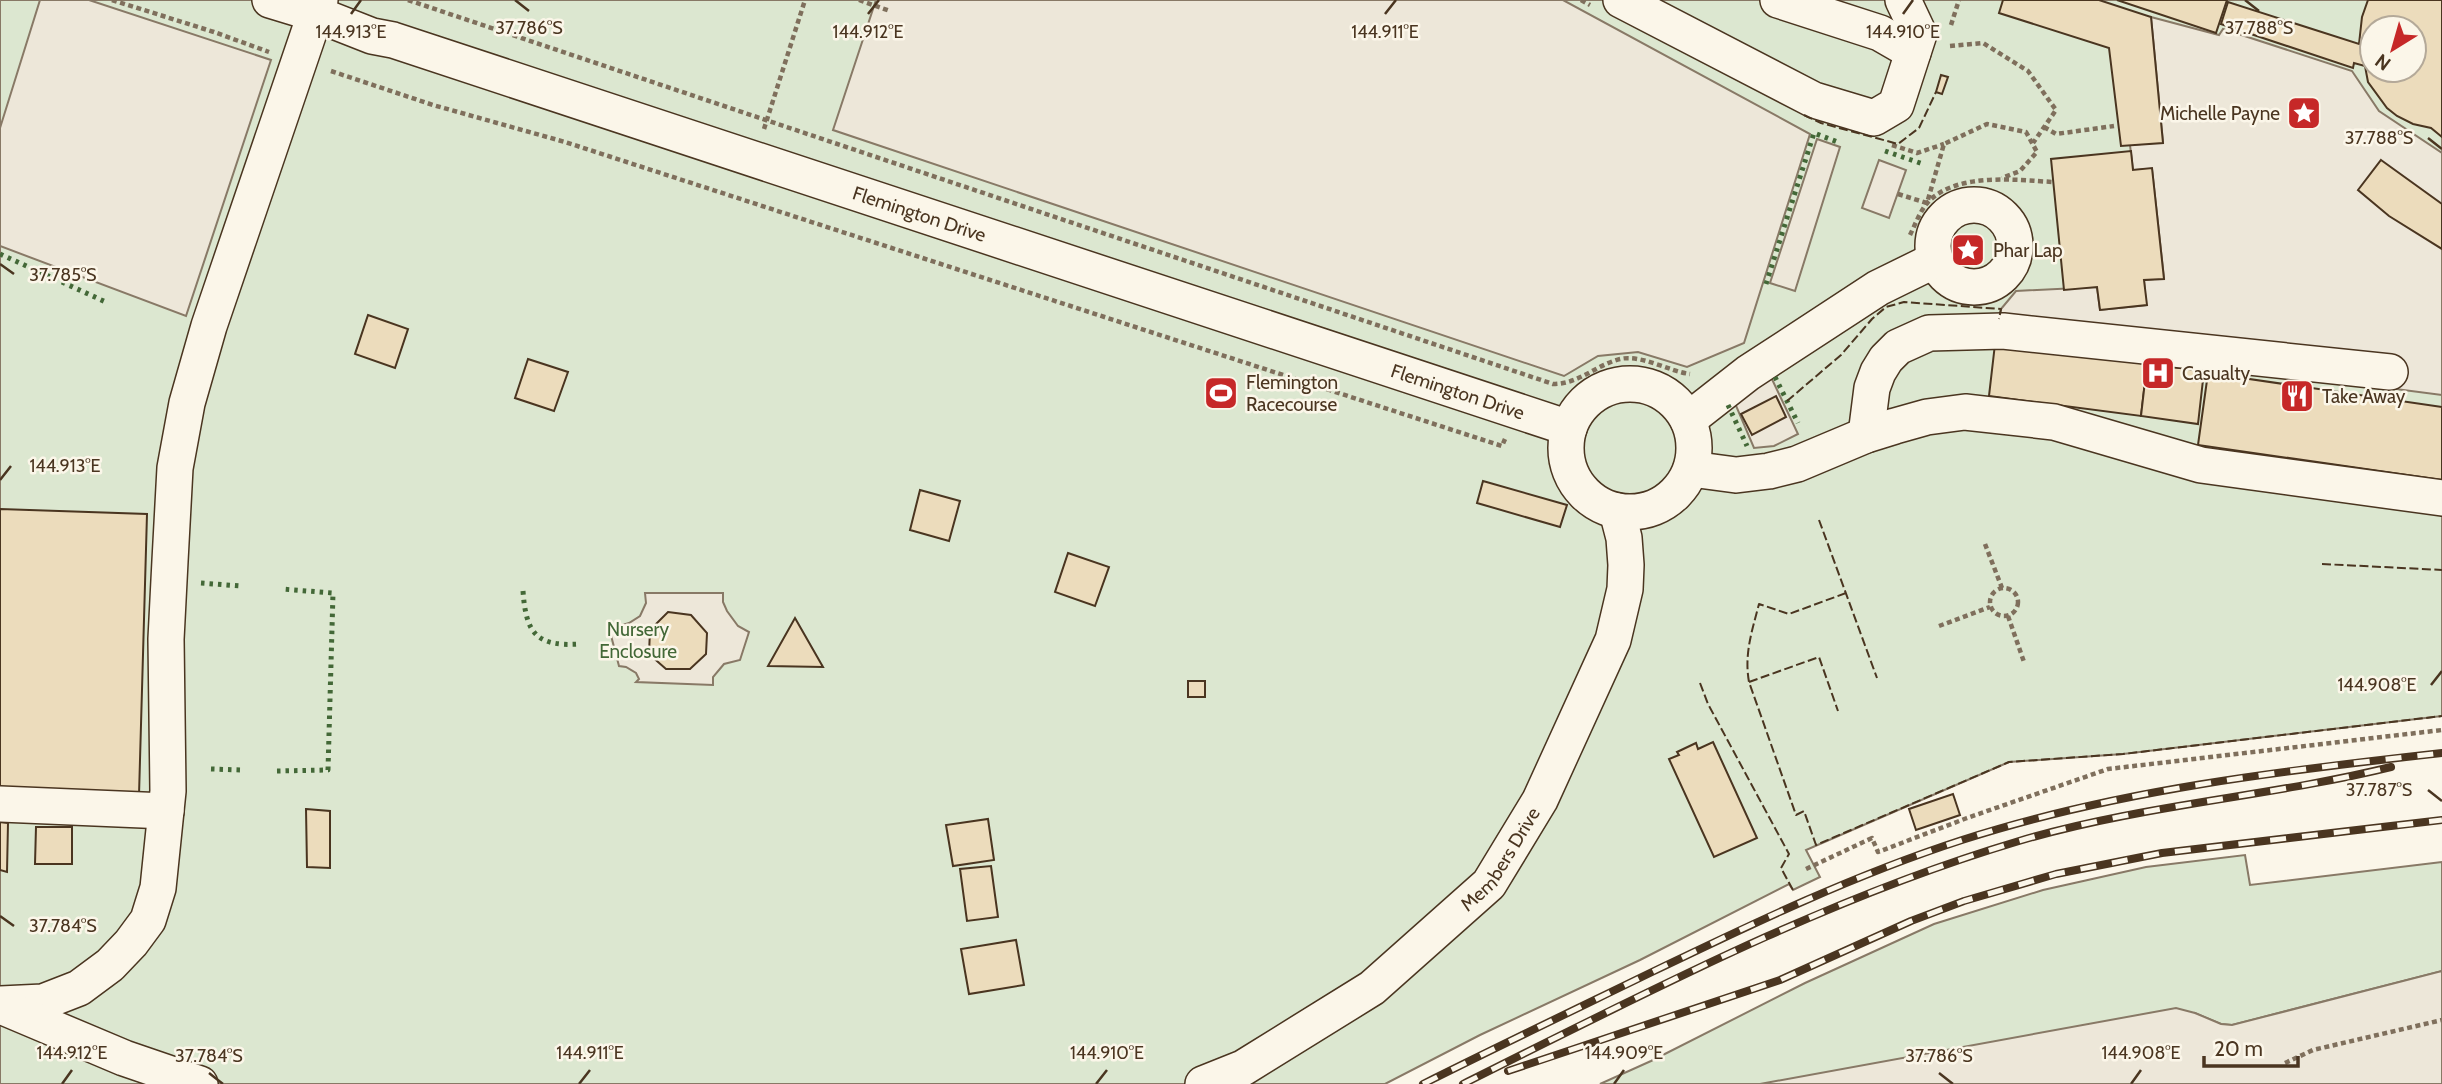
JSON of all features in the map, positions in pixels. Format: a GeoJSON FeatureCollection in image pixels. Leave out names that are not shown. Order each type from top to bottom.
{"type":"FeatureCollection","features":[{"type":"Feature","properties":{"kind":"lane","name":"Flemington Drive"},"geometry":{"type":"LineString","coordinates":[[270,0],[318,7],[372,36],[393,40],[1569,428]]}},
{"type":"Feature","properties":{"kind":"lane"},"geometry":{"type":"LineString","coordinates":[[1621,0],[1814,100],[1874,117],[1896,105],[1929,49]]}},
{"type":"Feature","properties":{"kind":"lane"},"geometry":{"type":"LineString","coordinates":[[1778,0],[1929,49]]}},
{"type":"Feature","properties":{"kind":"lane"},"geometry":{"type":"LineString","coordinates":[[1903,0],[1929,49]]}},
{"type":"Feature","properties":{"kind":"lane"},"geometry":{"type":"LineString","coordinates":[[0,1005],[43,1002],[79,988],[110,965],[131,943],[148,920],[159,888],[168,791],[166,639],[170,561],[176,468],[187,403],[209,326],[318,7]]}},
{"type":"Feature","properties":{"kind":"lane"},"geometry":{"type":"LineString","coordinates":[[1688,419],[1748,373],[1878,288],[1935,260]]}},
{"type":"Feature","properties":{"kind":"lane"},"geometry":{"type":"LineString","coordinates":[[1866,435],[1872,388],[1886,359],[1898,347],[1929,333],[2003,331],[2390,372]]}},
{"type":"Feature","properties":{"kind":"lane"},"geometry":{"type":"LineString","coordinates":[[1622,384],[1642,385],[1660,391],[1675,402],[1688,419],[1694,435],[1695,452],[1691,469],[1683,485],[1671,499],[1635,513],[1617,511],[1596,503],[1580,489],[1570,470],[1566,449],[1569,428],[1577,412],[1589,399],[1604,390],[1622,384]]}},
{"type":"Feature","properties":{"kind":"lane"},"geometry":{"type":"LineString","coordinates":[[1691,469],[1736,475],[1769,471],[1797,464],[1866,435],[1927,417],[1965,412],[2054,422],[2201,465],[2442,498]]}},
{"type":"Feature","properties":{"kind":"lane","name":"Members Drive"},"geometry":{"type":"LineString","coordinates":[[1203,1084],[1243,1068],[1372,988],[1489,884],[1540,800],[1613,639],[1625,589],[1626,565],[1624,538],[1617,511]]}},
{"type":"Feature","properties":{"kind":"lane"},"geometry":{"type":"LineString","coordinates":[[0,804],[166,811]]}},
{"type":"Feature","properties":{"kind":"lane"},"geometry":{"type":"LineString","coordinates":[[0,1005],[124,1058],[200,1084]]}},
{"type":"Feature","properties":{"kind":"path"},"geometry":{"type":"LineString","coordinates":[[111,0],[433,105],[578,146],[1502,446],[1530,377]]}},
{"type":"Feature","properties":{"kind":"path"},"geometry":{"type":"LineString","coordinates":[[408,0],[1553,384],[1568,384],[1623,358],[1663,365],[1688,375],[1697,373]]}},
{"type":"Feature","properties":{"kind":"path"},"geometry":{"type":"LineString","coordinates":[[757,160],[766,119],[805,0]]}},
{"type":"Feature","properties":{"kind":"path"},"geometry":{"type":"LineString","coordinates":[[859,0],[890,11]]}},
{"type":"Feature","properties":{"kind":"path"},"geometry":{"type":"LineString","coordinates":[[1929,49],[1983,43],[2028,71],[2056,110],[2033,143]]}},
{"type":"Feature","properties":{"kind":"path"},"geometry":{"type":"LineString","coordinates":[[1907,240],[1927,203],[1944,144],[1987,124],[2026,132],[2038,152],[2020,171],[1997,179],[1948,187],[1927,203]]}},
{"type":"Feature","properties":{"kind":"path"},"geometry":{"type":"LineString","coordinates":[[2044,127],[2056,134],[2115,125]]}},
{"type":"Feature","properties":{"kind":"path"},"geometry":{"type":"LineString","coordinates":[[1997,179],[2053,183]]}},
{"type":"Feature","properties":{"kind":"path"},"geometry":{"type":"LineString","coordinates":[[1898,194],[1927,203]]}},
{"type":"Feature","properties":{"kind":"path"},"geometry":{"type":"LineString","coordinates":[[1985,544],[2002,588]]}},
{"type":"Feature","properties":{"kind":"path"},"geometry":{"type":"LineString","coordinates":[[2002,588],[2011,589],[2019,601],[2016,611],[2008,616],[1999,616],[1990,607],[1991,596],[2002,588]]}},
{"type":"Feature","properties":{"kind":"path"},"geometry":{"type":"LineString","coordinates":[[1939,626],[1990,607]]}},
{"type":"Feature","properties":{"kind":"path"},"geometry":{"type":"LineString","coordinates":[[2008,616],[2024,663]]}},
{"type":"Feature","properties":{"kind":"path"},"geometry":{"type":"LineString","coordinates":[[1806,869],[1872,838],[1878,852],[2108,769],[2442,730]]}},
{"type":"Feature","properties":{"kind":"path"},"geometry":{"type":"LineString","coordinates":[[2285,1063],[2313,1050],[2442,1020]]}},
{"type":"Feature","properties":{"kind":"green space","name":"Flemington Racecourse"},"geometry":{"type":"Polygon","coordinates":[[[0,0],[2442,0],[2442,716],[2123,754],[2009,762],[1806,850],[1820,877],[1793,890],[1789,884],[1385,1084],[0,1084],[0,0]]]}},
{"type":"Feature","properties":{"kind":"green space"},"geometry":{"type":"Polygon","coordinates":[[[2245,855],[2250,885],[2442,862],[2442,971],[2232,1025],[2221,1024],[2195,1013],[2152,1084],[1600,1084],[1805,983],[1934,924],[2043,890],[2146,867],[2245,855]]]}},
{"type":"Feature","properties":{"kind":"shaded area"},"geometry":{"type":"Polygon","coordinates":[[[40,0],[89,0],[271,60],[186,316],[0,246],[0,128],[40,0]]]}},
{"type":"Feature","properties":{"kind":"shaded area"},"geometry":{"type":"Polygon","coordinates":[[[876,0],[1563,0],[1810,134],[1744,343],[1687,367],[1638,352],[1598,356],[1564,376],[833,130],[876,0]]]}},
{"type":"Feature","properties":{"kind":"shaded area"},"geometry":{"type":"Polygon","coordinates":[[[2151,17],[2219,35],[2223,29],[2352,71],[2358,84],[2361,84],[2379,111],[2442,153],[2442,395],[1996,337],[2001,309],[2016,291],[2097,287],[2100,310],[2146,305],[2144,280],[2164,278],[2152,169],[2133,170],[2130,145],[2163,142],[2151,17]]]}},
{"type":"Feature","properties":{"kind":"shaded area"},"geometry":{"type":"Polygon","coordinates":[[[1817,139],[1840,147],[1795,291],[1770,283],[1817,139]]]}},
{"type":"Feature","properties":{"kind":"shaded area"},"geometry":{"type":"Polygon","coordinates":[[[1879,160],[1906,170],[1889,218],[1862,208],[1879,160]]]}},
{"type":"Feature","properties":{"kind":"shaded area"},"geometry":{"type":"Polygon","coordinates":[[[1770,375],[1798,434],[1774,446],[1754,448],[1731,394],[1770,375]]]}},
{"type":"Feature","properties":{"kind":"shaded area"},"geometry":{"type":"Polygon","coordinates":[[[645,593],[723,593],[727,611],[738,626],[749,632],[740,660],[724,664],[713,677],[713,685],[636,682],[639,679],[636,673],[619,666],[608,624],[619,626],[640,616],[646,603],[645,593]]]}},
{"type":"Feature","properties":{"kind":"shaded area"},"geometry":{"type":"Polygon","coordinates":[[[2442,971],[2442,1084],[1760,1084],[2176,1008],[2221,1024],[2232,1025],[2442,971]]]}},
{"type":"Feature","properties":{"kind":"building"},"geometry":{"type":"Polygon","coordinates":[[[2003,0],[2099,0],[2151,17],[2163,143],[2121,146],[2109,48],[1999,13],[2003,0]]]}},
{"type":"Feature","properties":{"kind":"building"},"geometry":{"type":"Polygon","coordinates":[[[2117,0],[2227,0],[2216,33],[2117,0]]]}},
{"type":"Feature","properties":{"kind":"building"},"geometry":{"type":"Polygon","coordinates":[[[2368,0],[2442,0],[2442,137],[2431,128],[2413,124],[2387,108],[2369,84],[2428,84],[2428,14],[2363,14],[2368,0]]]}},
{"type":"Feature","properties":{"kind":"building"},"geometry":{"type":"Polygon","coordinates":[[[2228,2],[2358,44],[2358,64],[2354,63],[2353,68],[2221,24],[2228,2]]]}},
{"type":"Feature","properties":{"kind":"building"},"geometry":{"type":"Polygon","coordinates":[[[1941,75],[1948,77],[1942,94],[1936,92],[1941,75]]]}},
{"type":"Feature","properties":{"kind":"building"},"geometry":{"type":"Polygon","coordinates":[[[2131,151],[2133,170],[2152,168],[2164,279],[2144,280],[2147,305],[2100,310],[2097,287],[2064,290],[2051,159],[2131,151]]]}},
{"type":"Feature","properties":{"kind":"building"},"geometry":{"type":"Polygon","coordinates":[[[2381,160],[2442,204],[2442,249],[2389,216],[2358,190],[2381,160]]]}},
{"type":"Feature","properties":{"kind":"building"},"geometry":{"type":"Polygon","coordinates":[[[368,315],[408,329],[395,368],[355,354],[368,315]]]}},
{"type":"Feature","properties":{"kind":"building"},"geometry":{"type":"Polygon","coordinates":[[[1995,344],[2147,364],[2141,416],[1989,396],[1995,344]]]}},
{"type":"Feature","properties":{"kind":"building"},"geometry":{"type":"Polygon","coordinates":[[[528,359],[568,372],[554,411],[515,398],[528,359]]]}},
{"type":"Feature","properties":{"kind":"building"},"geometry":{"type":"Polygon","coordinates":[[[2147,364],[2204,371],[2198,424],[2141,416],[2147,364]]]}},
{"type":"Feature","properties":{"kind":"building"},"geometry":{"type":"Polygon","coordinates":[[[2208,373],[2442,407],[2442,480],[2198,445],[2208,373]]]}},
{"type":"Feature","properties":{"kind":"building"},"geometry":{"type":"Polygon","coordinates":[[[1776,396],[1786,417],[1752,435],[1741,414],[1776,396]]]}},
{"type":"Feature","properties":{"kind":"building"},"geometry":{"type":"Polygon","coordinates":[[[1483,481],[1567,505],[1560,527],[1477,503],[1483,481]]]}},
{"type":"Feature","properties":{"kind":"building"},"geometry":{"type":"Polygon","coordinates":[[[920,490],[960,501],[949,541],[910,530],[920,490]]]}},
{"type":"Feature","properties":{"kind":"building"},"geometry":{"type":"Polygon","coordinates":[[[0,509],[147,514],[139,795],[0,790],[0,509]]]}},
{"type":"Feature","properties":{"kind":"building"},"geometry":{"type":"Polygon","coordinates":[[[1068,553],[1109,567],[1095,606],[1055,592],[1068,553]]]}},
{"type":"Feature","properties":{"kind":"building"},"geometry":{"type":"Polygon","coordinates":[[[668,612],[691,615],[707,633],[706,654],[690,669],[666,669],[649,654],[650,630],[668,612]]]}},
{"type":"Feature","properties":{"kind":"building"},"geometry":{"type":"Polygon","coordinates":[[[795,618],[823,667],[768,666],[795,618]]]}},
{"type":"Feature","properties":{"kind":"building"},"geometry":{"type":"Polygon","coordinates":[[[1188,681],[1205,681],[1205,697],[1188,697],[1188,681]]]}},
{"type":"Feature","properties":{"kind":"building"},"geometry":{"type":"Polygon","coordinates":[[[1713,742],[1757,838],[1714,857],[1669,759],[1696,743],[1698,749],[1713,742]]]}},
{"type":"Feature","properties":{"kind":"building"},"geometry":{"type":"Polygon","coordinates":[[[1953,794],[1960,815],[1916,830],[1909,809],[1953,794]]]}},
{"type":"Feature","properties":{"kind":"building"},"geometry":{"type":"Polygon","coordinates":[[[306,809],[330,811],[330,868],[307,867],[306,809]]]}},
{"type":"Feature","properties":{"kind":"building"},"geometry":{"type":"Polygon","coordinates":[[[988,819],[994,860],[953,866],[946,825],[988,819]]]}},
{"type":"Feature","properties":{"kind":"building"},"geometry":{"type":"Polygon","coordinates":[[[0,822],[8,823],[7,872],[0,870],[0,822]]]}},
{"type":"Feature","properties":{"kind":"building"},"geometry":{"type":"Polygon","coordinates":[[[36,827],[72,827],[72,864],[35,864],[36,827]]]}},
{"type":"Feature","properties":{"kind":"building"},"geometry":{"type":"Polygon","coordinates":[[[991,866],[998,917],[967,921],[960,869],[991,866]]]}},
{"type":"Feature","properties":{"kind":"building"},"geometry":{"type":"Polygon","coordinates":[[[1016,940],[1024,985],[969,994],[961,949],[1016,940]]]}},
{"type":"Feature","properties":{"kind":"railway"},"geometry":{"type":"LineString","coordinates":[[1423,1084],[1766,918],[1882,868],[1962,840],[2080,808],[2199,784],[2442,753]]}},
{"type":"Feature","properties":{"kind":"railway"},"geometry":{"type":"LineString","coordinates":[[1463,1084],[1736,950],[1875,891],[1947,864],[2019,841],[2111,818],[2391,767]]}},
{"type":"Feature","properties":{"kind":"railway"},"geometry":{"type":"LineString","coordinates":[[1508,1071],[1780,980],[1911,921],[1964,901],[2056,874],[2162,853],[2442,820]]}},
{"type":"Feature","properties":{"kind":"hedge"},"geometry":{"type":"LineString","coordinates":[[1766,284],[1814,133],[1840,143]]}},
{"type":"Feature","properties":{"kind":"hedge"},"geometry":{"type":"LineString","coordinates":[[1885,151],[1923,164]]}},
{"type":"Feature","properties":{"kind":"hedge"},"geometry":{"type":"LineString","coordinates":[[0,254],[108,303]]}},
{"type":"Feature","properties":{"kind":"hedge"},"geometry":{"type":"LineString","coordinates":[[1775,377],[1798,423]]}},
{"type":"Feature","properties":{"kind":"hedge"},"geometry":{"type":"LineString","coordinates":[[1728,405],[1747,446]]}},
{"type":"Feature","properties":{"kind":"hedge"},"geometry":{"type":"LineString","coordinates":[[201,583],[241,586]]}},
{"type":"Feature","properties":{"kind":"hedge"},"geometry":{"type":"LineString","coordinates":[[277,771],[328,770],[333,593],[281,589]]}},
{"type":"Feature","properties":{"kind":"hedge"},"geometry":{"type":"LineString","coordinates":[[523,591],[527,617],[536,634],[553,643],[580,644]]}},
{"type":"Feature","properties":{"kind":"hedge"},"geometry":{"type":"LineString","coordinates":[[211,769],[241,770]]}},
{"type":"Feature","properties":{"kind":"fence"},"geometry":{"type":"LineString","coordinates":[[1804,115],[1821,123],[1898,144],[1919,128],[1936,92]]}},
{"type":"Feature","properties":{"kind":"fence"},"geometry":{"type":"LineString","coordinates":[[1787,401],[1841,355],[1886,307],[1904,302],[2001,309],[1999,319]]}},
{"type":"Feature","properties":{"kind":"fence"},"geometry":{"type":"LineString","coordinates":[[1819,520],[1877,678]]}},
{"type":"Feature","properties":{"kind":"fence"},"geometry":{"type":"LineString","coordinates":[[2322,564],[2442,570]]}},
{"type":"Feature","properties":{"kind":"fence"},"geometry":{"type":"LineString","coordinates":[[1846,593],[1789,614],[1759,604],[1748,652],[1749,682],[1796,815],[1804,811],[1816,845],[2009,762],[2123,754],[2442,716]]}},
{"type":"Feature","properties":{"kind":"fence"},"geometry":{"type":"LineString","coordinates":[[1749,682],[1819,657],[1838,711]]}},
{"type":"Feature","properties":{"kind":"fence"},"geometry":{"type":"LineString","coordinates":[[1700,683],[1708,704],[1789,854],[1781,868],[1793,890]]}},
{"type":"Feature","properties":{"kind":"place","name":"Michelle Payne"},"geometry":{"type":"Point","coordinates":[2304,113]}},
{"type":"Feature","properties":{"kind":"place","name":"Phar Lap"},"geometry":{"type":"Point","coordinates":[1968,250]}},
{"type":"Feature","properties":{"kind":"place","name":"Casualty"},"geometry":{"type":"Point","coordinates":[2158,373]}},
{"type":"Feature","properties":{"kind":"place","name":"Flemington Racecourse"},"geometry":{"type":"Point","coordinates":[1221,393]}},
{"type":"Feature","properties":{"kind":"place","name":"Take Away"},"geometry":{"type":"Point","coordinates":[2297,396]}},
{"type":"Feature","properties":{"kind":"park label","name":"Nursery Enclosure"},"geometry":{"type":"Point","coordinates":[638,640]}}]}
